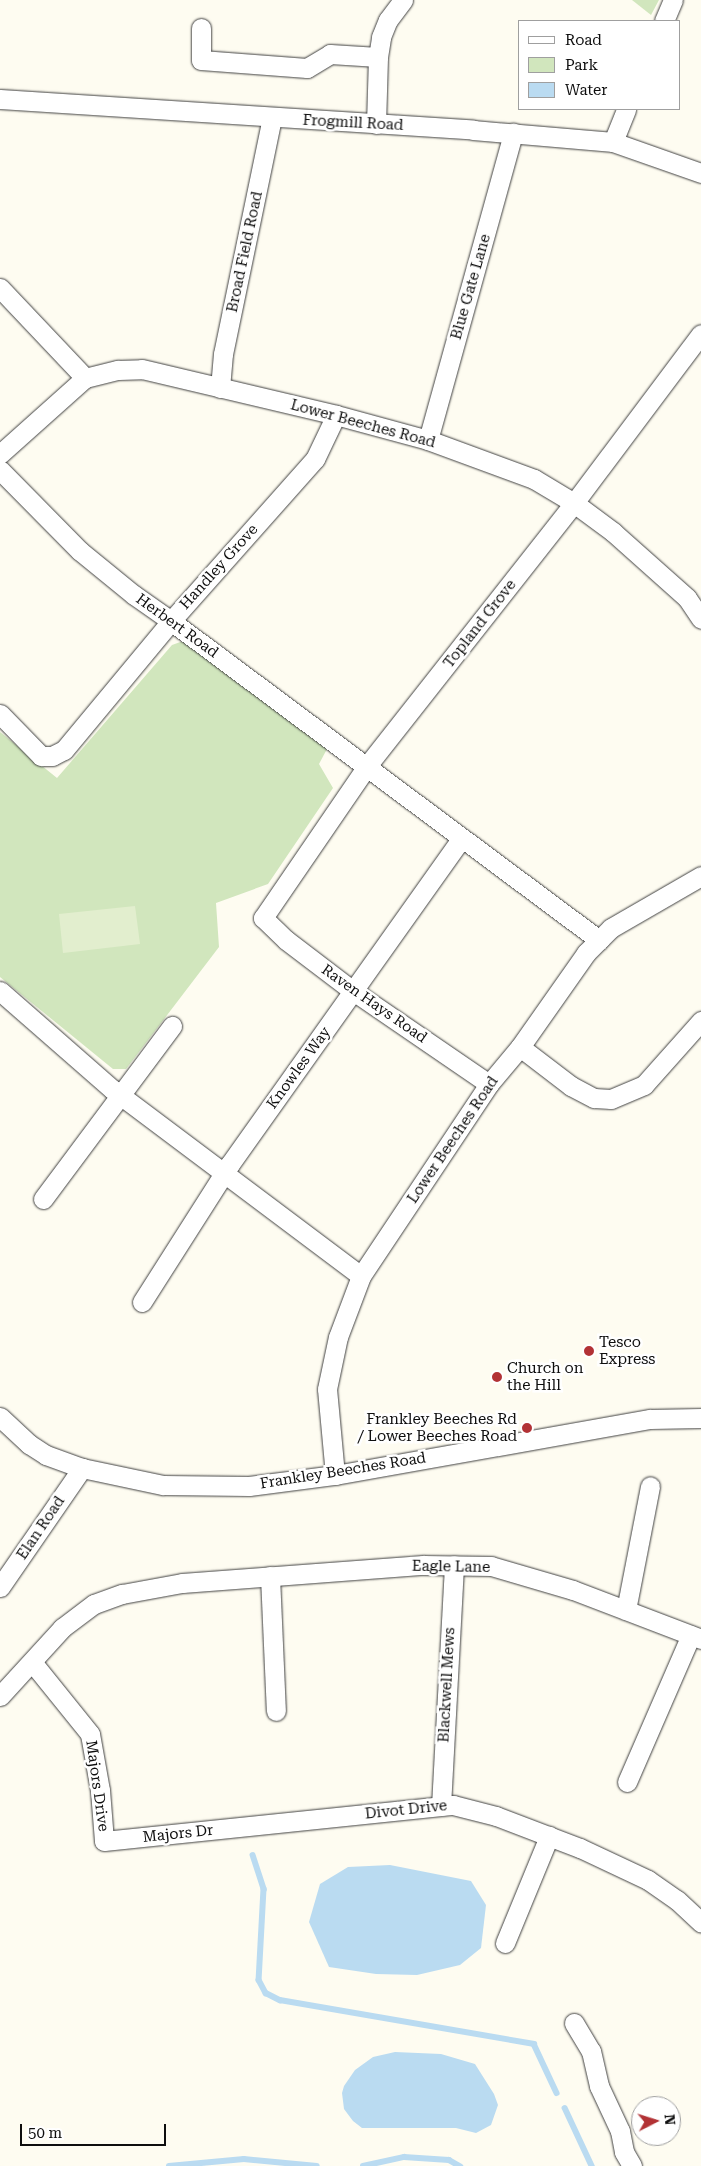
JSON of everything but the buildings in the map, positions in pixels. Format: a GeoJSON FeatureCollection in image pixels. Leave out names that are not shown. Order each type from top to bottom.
{"type":"FeatureCollection","features":[{"type":"Feature","properties":{"kind":"street"},"geometry":{"type":"LineString","coordinates":[[376,124],[378,57],[384,29],[403,0]]}},
{"type":"Feature","properties":{"kind":"street"},"geometry":{"type":"LineString","coordinates":[[664,20],[673,0]]}},
{"type":"Feature","properties":{"kind":"street"},"geometry":{"type":"LineString","coordinates":[[201,28],[202,60],[307,68],[330,54],[378,57]]}},
{"type":"Feature","properties":{"kind":"street","name":"Frogmill Road"},"geometry":{"type":"LineString","coordinates":[[0,99],[513,133],[613,142],[701,173]]}},
{"type":"Feature","properties":{"kind":"street"},"geometry":{"type":"LineString","coordinates":[[613,142],[626,110]]}},
{"type":"Feature","properties":{"kind":"street","name":"Broad Field Road"},"geometry":{"type":"LineString","coordinates":[[220,388],[223,354],[272,118]]}},
{"type":"Feature","properties":{"kind":"street","name":"Blue Gate Lane"},"geometry":{"type":"LineString","coordinates":[[428,440],[513,133]]}},
{"type":"Feature","properties":{"kind":"street"},"geometry":{"type":"LineString","coordinates":[[0,288],[85,378]]}},
{"type":"Feature","properties":{"kind":"street","name":"Topland Grove"},"geometry":{"type":"LineString","coordinates":[[264,918],[367,766],[574,503],[701,334]]}},
{"type":"Feature","properties":{"kind":"street","name":"Lower Beeches Road"},"geometry":{"type":"LineString","coordinates":[[0,454],[85,378],[118,370],[142,369],[336,415],[428,440],[534,479],[574,503],[613,532],[687,598],[701,619]]}},
{"type":"Feature","properties":{"kind":"street","name":"Handley Grove"},"geometry":{"type":"LineString","coordinates":[[0,714],[41,756],[52,756],[64,750],[171,621],[315,459],[336,415]]}},
{"type":"Feature","properties":{"kind":"street","name":"Herbert Road"},"geometry":{"type":"LineString","coordinates":[[0,470],[80,551],[134,595],[367,766],[599,940]]}},
{"type":"Feature","properties":{"kind":"street","name":"Knowles Way"},"geometry":{"type":"LineString","coordinates":[[142,1302],[224,1174],[462,838]]}},
{"type":"Feature","properties":{"kind":"street","name":"Lower Beeches Road"},"geometry":{"type":"LineString","coordinates":[[335,1475],[327,1390],[338,1337],[361,1276],[488,1084],[520,1047],[586,953],[611,928],[701,876]]}},
{"type":"Feature","properties":{"kind":"street","name":"Raven Hays Road"},"geometry":{"type":"LineString","coordinates":[[264,918],[286,940],[353,991],[488,1084]]}},
{"type":"Feature","properties":{"kind":"street"},"geometry":{"type":"LineString","coordinates":[[0,991],[121,1095],[361,1276]]}},
{"type":"Feature","properties":{"kind":"street"},"geometry":{"type":"LineString","coordinates":[[520,1047],[570,1086],[594,1098],[611,1099],[644,1085],[701,1021]]}},
{"type":"Feature","properties":{"kind":"street"},"geometry":{"type":"LineString","coordinates":[[43,1199],[172,1026]]}},
{"type":"Feature","properties":{"kind":"street","name":"Frankley Beeches Road"},"geometry":{"type":"LineString","coordinates":[[0,1417],[29,1444],[46,1456],[82,1468],[163,1485],[249,1486],[335,1475],[650,1419],[701,1418]]}},
{"type":"Feature","properties":{"kind":"street","name":"Elan Road"},"geometry":{"type":"LineString","coordinates":[[0,1587],[82,1468]]}},
{"type":"Feature","properties":{"kind":"street"},"geometry":{"type":"LineString","coordinates":[[626,1610],[650,1486]]}},
{"type":"Feature","properties":{"kind":"street","name":"Eagle Lane"},"geometry":{"type":"LineString","coordinates":[[32,1662],[62,1628],[94,1604],[122,1594],[182,1583],[270,1576],[422,1565],[491,1566],[573,1590],[696,1637],[627,1782]]}},
{"type":"Feature","properties":{"kind":"street","name":"Blackwell Mews"},"geometry":{"type":"LineString","coordinates":[[441,1806],[454,1565]]}},
{"type":"Feature","properties":{"kind":"street"},"geometry":{"type":"LineString","coordinates":[[270,1576],[276,1711]]}},
{"type":"Feature","properties":{"kind":"street"},"geometry":{"type":"LineString","coordinates":[[0,1696],[32,1662]]}},
{"type":"Feature","properties":{"kind":"street","name":"Majors Drive"},"geometry":{"type":"LineString","coordinates":[[32,1662],[90,1734],[100,1790],[104,1841]]}},
{"type":"Feature","properties":{"kind":"street","name":"Divot Drive"},"geometry":{"type":"LineString","coordinates":[[251,1827],[453,1805],[496,1816],[550,1836],[648,1880],[677,1900],[701,1922]]}},
{"type":"Feature","properties":{"kind":"street","name":"Majors Dr"},"geometry":{"type":"LineString","coordinates":[[104,1841],[251,1827]]}},
{"type":"Feature","properties":{"kind":"street"},"geometry":{"type":"LineString","coordinates":[[505,1943],[550,1836]]}},
{"type":"Feature","properties":{"kind":"street"},"geometry":{"type":"LineString","coordinates":[[574,2023],[591,2051],[599,2086],[620,2132],[624,2152],[632,2166]]}},
{"type":"Feature","properties":{"kind":"green space"},"geometry":{"type":"Polygon","coordinates":[[[632,0],[659,0],[651,15],[632,0]]]}},
{"type":"Feature","properties":{"kind":"green space"},"geometry":{"type":"Polygon","coordinates":[[[183,641],[327,749],[319,764],[333,788],[268,884],[216,903],[219,947],[126,1069],[113,1069],[0,977],[0,732],[57,778],[172,645],[183,641]]]}},
{"type":"Feature","properties":{"kind":"green space"},"geometry":{"type":"Polygon","coordinates":[[[135,906],[140,944],[63,953],[59,914],[135,906]]]}},
{"type":"Feature","properties":{"kind":"water"},"geometry":{"type":"Polygon","coordinates":[[[390,1865],[471,1881],[486,1905],[481,1948],[460,1965],[417,1975],[376,1974],[329,1967],[309,1922],[320,1884],[348,1867],[390,1865]]]}},
{"type":"Feature","properties":{"kind":"water"},"geometry":{"type":"Polygon","coordinates":[[[395,2052],[441,2054],[475,2064],[494,2094],[498,2105],[491,2125],[476,2133],[456,2128],[362,2128],[353,2121],[344,2109],[342,2093],[344,2086],[355,2070],[373,2057],[395,2052]]]}},
{"type":"Feature","properties":{"kind":"waterway"},"geometry":{"type":"LineString","coordinates":[[253,1855],[264,1889],[259,1980],[266,1993],[280,2000],[534,2044],[557,2093]]}},
{"type":"Feature","properties":{"kind":"waterway"},"geometry":{"type":"LineString","coordinates":[[565,2108],[592,2166]]}},
{"type":"Feature","properties":{"kind":"waterway"},"geometry":{"type":"LineString","coordinates":[[363,2166],[404,2157],[449,2160],[460,2166]]}},
{"type":"Feature","properties":{"kind":"waterway"},"geometry":{"type":"LineString","coordinates":[[169,2166],[244,2159],[317,2166]]}},
{"type":"Feature","properties":{"kind":"place","name":"Tesco Express"},"geometry":{"type":"Point","coordinates":[589,1351]}},
{"type":"Feature","properties":{"kind":"place","name":"Church on the Hill"},"geometry":{"type":"Point","coordinates":[497,1377]}},
{"type":"Feature","properties":{"kind":"place","name":"Frankley Beeches Rd / Lower Beeches Road"},"geometry":{"type":"Point","coordinates":[527,1428]}}]}
